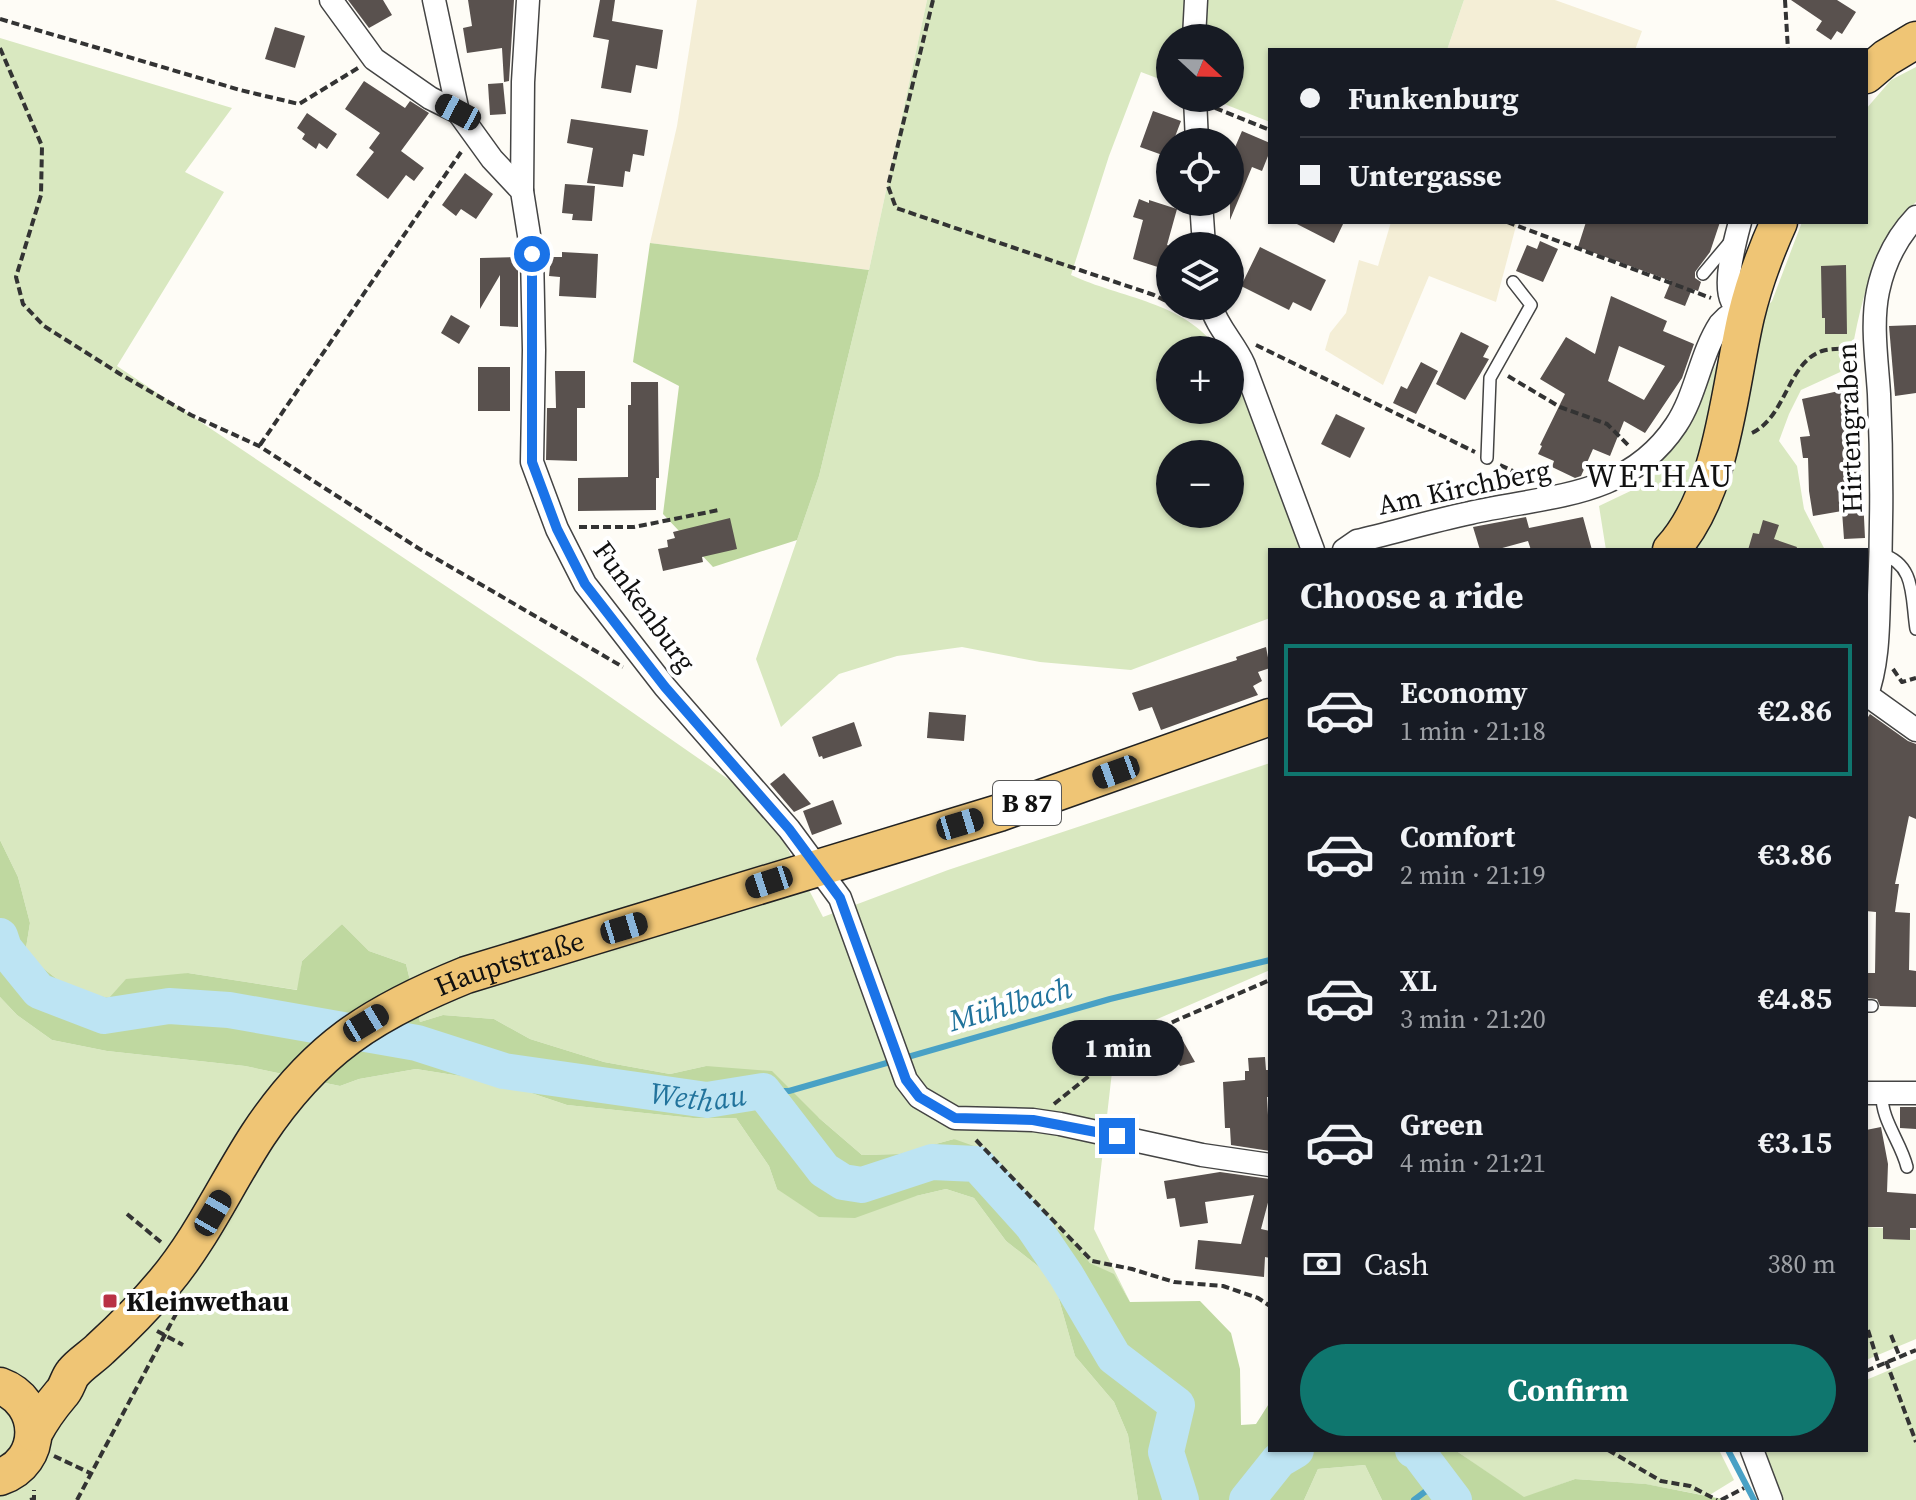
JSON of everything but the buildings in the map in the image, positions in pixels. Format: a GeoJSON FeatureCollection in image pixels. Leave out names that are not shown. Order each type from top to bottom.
{"type":"FeatureCollection","features":[{"type":"Feature","properties":{"kind":"main road"},"geometry":{"type":"LineString","coordinates":[[1868,73],[1916,40]]}},
{"type":"Feature","properties":{"kind":"main road"},"geometry":{"type":"LineString","coordinates":[[1673,548],[1694,516],[1715,459],[1746,314],[1778,224]]}},
{"type":"Feature","properties":{"kind":"main road","name":"Hauptstraße"},"geometry":{"type":"LineString","coordinates":[[182,1259],[287,1095],[324,1056],[389,1009],[466,975],[1010,809],[1268,718]]}},
{"type":"Feature","properties":{"kind":"main road","name":"B 87"},"geometry":{"type":"LineString","coordinates":[[25,1500],[49,1406],[63,1393],[72,1374],[136,1315],[182,1259]]}},
{"type":"Feature","properties":{"kind":"main road","name":"B 87"},"geometry":{"type":"LineString","coordinates":[[4,1388],[28,1389],[53,1377],[72,1374]]}},
{"type":"Feature","properties":{"kind":"main road"},"geometry":{"type":"LineString","coordinates":[[0,1477],[20,1466],[37,1447],[28,1407],[4,1388]]}},
{"type":"Feature","properties":{"kind":"street"},"geometry":{"type":"LineString","coordinates":[[331,0],[374,59],[430,98],[458,112]]}},
{"type":"Feature","properties":{"kind":"street"},"geometry":{"type":"LineString","coordinates":[[434,0],[458,112],[492,159],[522,191]]}},
{"type":"Feature","properties":{"kind":"street","name":"Funkenburg"},"geometry":{"type":"LineString","coordinates":[[528,0],[523,82],[522,191],[532,254],[532,462],[557,529],[585,584],[665,687],[819,867],[840,898],[906,1080],[919,1097],[955,1118]]}},
{"type":"Feature","properties":{"kind":"street"},"geometry":{"type":"LineString","coordinates":[[1195,24],[1196,0]]}},
{"type":"Feature","properties":{"kind":"street","name":"Hirtengraben"},"geometry":{"type":"LineString","coordinates":[[1868,691],[1873,678],[1876,650],[1881,554],[1877,293],[1903,230],[1916,217]]}},
{"type":"Feature","properties":{"kind":"street"},"geometry":{"type":"LineString","coordinates":[[1739,228],[1731,264],[1730,294],[1733,305],[1746,314]]}},
{"type":"Feature","properties":{"kind":"street","name":"Am Kirchberg"},"geometry":{"type":"LineString","coordinates":[[1347,548],[1357,541],[1472,512],[1572,494],[1612,481],[1638,466],[1677,424],[1720,324],[1727,317],[1746,314]]}},
{"type":"Feature","properties":{"kind":"street"},"geometry":{"type":"LineString","coordinates":[[1219,320],[1235,344],[1244,365],[1312,548]]}},
{"type":"Feature","properties":{"kind":"street"},"geometry":{"type":"LineString","coordinates":[[1868,697],[1916,730]]}},
{"type":"Feature","properties":{"kind":"street"},"geometry":{"type":"LineString","coordinates":[[1874,1094],[1916,1093]]}},
{"type":"Feature","properties":{"kind":"street"},"geometry":{"type":"LineString","coordinates":[[955,1118],[1033,1120],[1202,1155],[1268,1165]]}},
{"type":"Feature","properties":{"kind":"street"},"geometry":{"type":"LineString","coordinates":[[1753,1452],[1771,1500]]}},
{"type":"Feature","properties":{"kind":"lane"},"geometry":{"type":"LineString","coordinates":[[1703,274],[1739,228]]}},
{"type":"Feature","properties":{"kind":"lane"},"geometry":{"type":"LineString","coordinates":[[1487,458],[1490,378],[1531,305],[1513,282]]}},
{"type":"Feature","properties":{"kind":"lane"},"geometry":{"type":"LineString","coordinates":[[1881,554],[1896,558],[1907,569],[1916,629]]}},
{"type":"Feature","properties":{"kind":"lane"},"geometry":{"type":"LineString","coordinates":[[1874,1094],[1907,1167]]}},
{"type":"Feature","properties":{"kind":"path"},"geometry":{"type":"LineString","coordinates":[[933,0],[888,186],[896,208],[1156,298]]}},
{"type":"Feature","properties":{"kind":"path"},"geometry":{"type":"LineString","coordinates":[[1785,0],[1788,48]]}},
{"type":"Feature","properties":{"kind":"path"},"geometry":{"type":"LineString","coordinates":[[0,19],[240,90],[299,104],[374,59]]}},
{"type":"Feature","properties":{"kind":"path"},"geometry":{"type":"LineString","coordinates":[[0,48],[42,146],[41,195],[16,277],[23,304],[44,326],[191,415],[259,446],[418,548],[625,668]]}},
{"type":"Feature","properties":{"kind":"path"},"geometry":{"type":"LineString","coordinates":[[1226,112],[1268,129]]}},
{"type":"Feature","properties":{"kind":"path"},"geometry":{"type":"LineString","coordinates":[[259,446],[474,134]]}},
{"type":"Feature","properties":{"kind":"path"},"geometry":{"type":"LineString","coordinates":[[1512,224],[1695,293]]}},
{"type":"Feature","properties":{"kind":"path"},"geometry":{"type":"LineString","coordinates":[[1223,328],[1527,478],[1572,494]]}},
{"type":"Feature","properties":{"kind":"path"},"geometry":{"type":"LineString","coordinates":[[1750,434],[1770,420],[1812,355],[1824,350],[1876,346]]}},
{"type":"Feature","properties":{"kind":"path"},"geometry":{"type":"LineString","coordinates":[[1495,369],[1560,407],[1607,424],[1629,445],[1638,466]]}},
{"type":"Feature","properties":{"kind":"path"},"geometry":{"type":"LineString","coordinates":[[604,527],[634,527],[719,510]]}},
{"type":"Feature","properties":{"kind":"path"},"geometry":{"type":"LineString","coordinates":[[1033,1120],[1129,1044],[1268,981]]}},
{"type":"Feature","properties":{"kind":"path"},"geometry":{"type":"LineString","coordinates":[[955,1118],[1092,1261],[1174,1282],[1223,1286],[1268,1305]]}},
{"type":"Feature","properties":{"kind":"path"},"geometry":{"type":"LineString","coordinates":[[127,1214],[182,1259]]}},
{"type":"Feature","properties":{"kind":"path"},"geometry":{"type":"LineString","coordinates":[[77,1500],[178,1310]]}},
{"type":"Feature","properties":{"kind":"path"},"geometry":{"type":"LineString","coordinates":[[1868,1330],[1879,1365]]}},
{"type":"Feature","properties":{"kind":"path"},"geometry":{"type":"LineString","coordinates":[[1891,1335],[1899,1356]]}},
{"type":"Feature","properties":{"kind":"path"},"geometry":{"type":"LineString","coordinates":[[1868,1370],[1916,1350]]}},
{"type":"Feature","properties":{"kind":"path"},"geometry":{"type":"LineString","coordinates":[[1886,1361],[1916,1442]]}},
{"type":"Feature","properties":{"kind":"path"},"geometry":{"type":"LineString","coordinates":[[37,1447],[90,1473]]}},
{"type":"Feature","properties":{"kind":"path"},"geometry":{"type":"LineString","coordinates":[[1611,1452],[1661,1481],[1690,1486],[1719,1500],[1735,1493]]}},
{"type":"Feature","properties":{"kind":"shaded area"},"geometry":{"type":"Polygon","coordinates":[[[697,0],[927,0],[869,270],[650,243],[677,126],[697,0]]]}},
{"type":"Feature","properties":{"kind":"shaded area"},"geometry":{"type":"Polygon","coordinates":[[[1464,0],[1555,0],[1642,31],[1636,48],[1448,48],[1464,0]]]}},
{"type":"Feature","properties":{"kind":"shaded area"},"geometry":{"type":"Polygon","coordinates":[[[1390,224],[1516,224],[1496,302],[1429,276],[1383,385],[1325,350],[1330,333],[1346,313],[1359,260],[1378,266],[1390,224]]]}},
{"type":"Feature","properties":{"kind":"green space"},"geometry":{"type":"Polygon","coordinates":[[[927,0],[1464,0],[1448,48],[1268,48],[1268,121],[1244,112],[1244,24],[1156,24],[1156,78],[1141,72],[1109,156],[1071,275],[1156,305],[1156,320],[1186,320],[1207,336],[1156,336],[1156,424],[1244,424],[1244,399],[1301,548],[1268,548],[1268,619],[1131,670],[1040,662],[962,647],[897,656],[839,674],[781,727],[756,659],[819,476],[869,270],[927,0]]]}},
{"type":"Feature","properties":{"kind":"green space"},"geometry":{"type":"Polygon","coordinates":[[[0,38],[232,108],[185,172],[224,192],[117,366],[583,678],[731,781],[782,838],[823,917],[948,870],[1268,764],[1268,971],[1116,1037],[1094,1229],[1130,1302],[1114,1275],[1090,1263],[1073,1242],[1045,1220],[1023,1188],[954,1139],[899,1154],[862,1155],[819,1118],[706,1066],[670,1074],[604,1062],[530,1039],[494,1019],[443,1015],[420,1022],[406,964],[369,951],[342,924],[302,961],[298,990],[188,973],[109,999],[71,990],[25,954],[30,923],[18,877],[0,840],[0,38]]]}},
{"type":"Feature","properties":{"kind":"green space"},"geometry":{"type":"Polygon","coordinates":[[[1916,67],[1916,202],[1888,238],[1869,279],[1849,368],[1801,390],[1779,441],[1797,466],[1804,509],[1824,548],[1606,548],[1599,506],[1641,486],[1676,441],[1718,361],[1772,301],[1801,224],[1868,224],[1868,107],[1891,80],[1916,67]]]}},
{"type":"Feature","properties":{"kind":"green space"},"geometry":{"type":"Polygon","coordinates":[[[650,243],[869,270],[819,476],[797,540],[713,567],[663,514],[679,386],[633,362],[650,243]]]}},
{"type":"Feature","properties":{"kind":"green space"},"geometry":{"type":"Polygon","coordinates":[[[0,840],[18,877],[30,923],[25,954],[71,990],[109,998],[126,979],[188,973],[297,990],[302,961],[342,924],[369,951],[406,964],[420,1022],[443,1015],[494,1019],[530,1039],[604,1062],[670,1074],[706,1066],[772,1071],[862,1155],[899,1154],[954,1139],[988,1151],[1023,1188],[1046,1220],[1073,1242],[1090,1263],[1114,1274],[1130,1302],[1200,1301],[1231,1333],[1240,1369],[1241,1425],[1256,1424],[1268,1405],[1268,1452],[1458,1452],[1524,1497],[1575,1479],[1646,1484],[1727,1500],[1382,1500],[1365,1465],[1318,1469],[1304,1500],[1138,1500],[1128,1435],[1114,1402],[1075,1356],[1053,1278],[1006,1241],[974,1198],[946,1189],[916,1196],[855,1218],[819,1217],[777,1189],[769,1166],[736,1118],[693,1118],[567,1105],[498,1082],[416,1069],[359,1079],[340,1086],[245,1066],[107,1051],[52,1040],[17,1015],[0,997],[0,840]]]}},
{"type":"Feature","properties":{"kind":"green space"},"geometry":{"type":"Polygon","coordinates":[[[0,997],[17,1015],[52,1040],[107,1051],[245,1066],[340,1086],[359,1079],[416,1069],[498,1082],[567,1105],[693,1118],[736,1118],[769,1166],[777,1189],[916,1196],[946,1189],[974,1198],[1006,1241],[1053,1278],[1075,1356],[1114,1402],[1128,1435],[1138,1500],[0,1500],[0,997]]]}},
{"type":"Feature","properties":{"kind":"green space"},"geometry":{"type":"Polygon","coordinates":[[[1868,1227],[1916,1230],[1916,1339],[1868,1359],[1868,1227]]]}},
{"type":"Feature","properties":{"kind":"green space"},"geometry":{"type":"Polygon","coordinates":[[[1916,1359],[1916,1500],[1782,1500],[1765,1452],[1868,1452],[1868,1379],[1916,1359]]]}},
{"type":"Feature","properties":{"kind":"green space"},"geometry":{"type":"Polygon","coordinates":[[[1458,1452],[1720,1452],[1734,1480],[1708,1496],[1645,1484],[1575,1479],[1524,1498],[1458,1452]]]}},
{"type":"Feature","properties":{"kind":"green space"},"geometry":{"type":"Polygon","coordinates":[[[1365,1465],[1382,1500],[1304,1500],[1318,1469],[1365,1465]]]}},
{"type":"Feature","properties":{"kind":"waterway","name":"Wethau"},"geometry":{"type":"LineString","coordinates":[[0,936],[4,948],[39,991],[104,1016],[169,1006],[229,1010],[417,1043],[504,1071],[707,1100],[763,1091],[824,1170],[843,1182],[862,1185],[932,1162],[977,1164],[1032,1225],[1066,1275],[1114,1357],[1177,1405],[1166,1452],[1181,1500]]}},
{"type":"Feature","properties":{"kind":"waterway","name":"Mühlbach"},"geometry":{"type":"LineString","coordinates":[[763,1091],[789,1091],[1110,999],[1268,960]]}},
{"type":"Feature","properties":{"kind":"waterway","name":"Wethau"},"geometry":{"type":"LineString","coordinates":[[1247,1500],[1279,1460],[1293,1452]]}},
{"type":"Feature","properties":{"kind":"waterway","name":"Wethau"},"geometry":{"type":"LineString","coordinates":[[1418,1452],[1454,1500]]}},
{"type":"Feature","properties":{"kind":"waterway","name":"Mühlbach"},"geometry":{"type":"LineString","coordinates":[[1729,1452],[1754,1500]]}},
{"type":"Feature","properties":{"kind":"waterway"},"geometry":{"type":"LineString","coordinates":[[1414,1500],[1426,1491],[1451,1500]]}},
{"type":"Feature","properties":{"kind":"place","name":"Kleinwethau"},"geometry":{"type":"Point","coordinates":[110,1301]}},
{"type":"Feature","properties":{"kind":"district","name":"WETHAU"},"geometry":{"type":"Point","coordinates":[1660,476]}},
{"type":"Feature","properties":{"kind":"route"},"geometry":{"type":"LineString","coordinates":[[532,254],[532,462],[557,529],[585,584],[665,687],[789,829],[840,898],[906,1080],[919,1097],[955,1118],[1033,1120],[1117,1136]]}}]}
